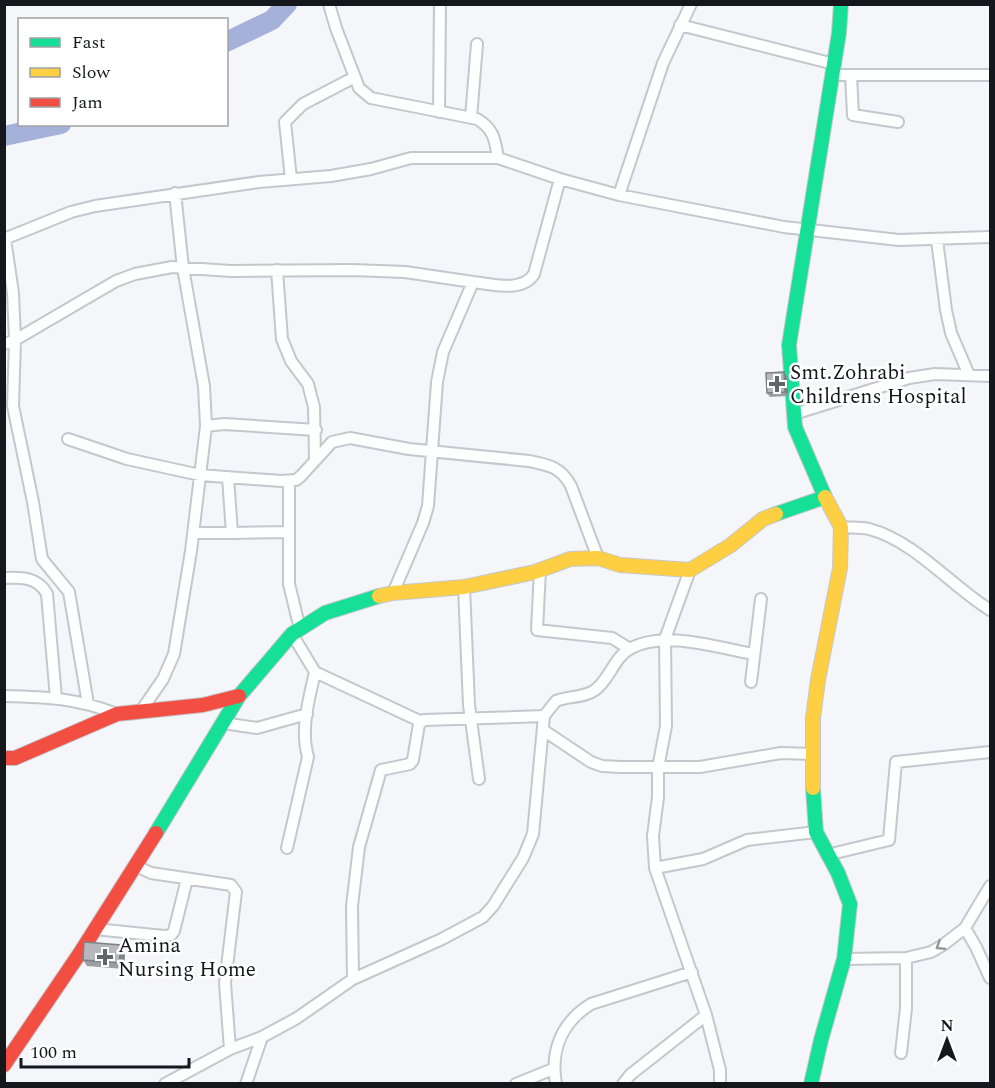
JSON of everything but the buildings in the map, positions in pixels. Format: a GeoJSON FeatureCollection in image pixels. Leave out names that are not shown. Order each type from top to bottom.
{"type":"FeatureCollection","features":[{"type":"Feature","properties":{"kind":"street"},"geometry":{"type":"LineString","coordinates":[[329,4],[359,87],[371,98],[471,118],[485,124],[494,134],[498,158]]}},
{"type":"Feature","properties":{"kind":"street"},"geometry":{"type":"LineString","coordinates":[[439,112],[440,4]]}},
{"type":"Feature","properties":{"kind":"street"},"geometry":{"type":"LineString","coordinates":[[619,195],[663,63],[691,4]]}},
{"type":"Feature","properties":{"kind":"street"},"geometry":{"type":"LineString","coordinates":[[811,1083],[844,959],[850,904],[838,873],[826,855],[816,832],[812,754],[813,718],[818,680],[840,568],[841,527],[825,497],[795,428],[789,345],[833,70],[841,4]]}},
{"type":"Feature","properties":{"kind":"street"},"geometry":{"type":"LineString","coordinates":[[680,25],[851,75],[990,75]]}},
{"type":"Feature","properties":{"kind":"street"},"geometry":{"type":"LineString","coordinates":[[471,118],[477,44]]}},
{"type":"Feature","properties":{"kind":"street"},"geometry":{"type":"LineString","coordinates":[[851,75],[853,115],[898,123]]}},
{"type":"Feature","properties":{"kind":"street"},"geometry":{"type":"LineString","coordinates":[[291,179],[285,122],[303,104],[355,77]]}},
{"type":"Feature","properties":{"kind":"street"},"geometry":{"type":"LineString","coordinates":[[88,704],[69,592],[42,559],[33,502],[12,406],[10,342],[12,293],[5,239],[71,212],[95,206],[175,193],[351,172],[411,158],[498,158],[560,179],[619,195],[784,227],[899,240],[990,237]]}},
{"type":"Feature","properties":{"kind":"street"},"geometry":{"type":"LineString","coordinates":[[10,342],[116,280],[172,267],[231,271],[405,272],[473,282],[516,286],[525,284],[534,274],[560,179]]}},
{"type":"Feature","properties":{"kind":"street"},"geometry":{"type":"LineString","coordinates":[[141,711],[163,679],[174,654],[193,533],[206,426],[204,386],[183,268],[175,193]]}},
{"type":"Feature","properties":{"kind":"street"},"geometry":{"type":"LineString","coordinates":[[937,240],[951,333],[969,375]]}},
{"type":"Feature","properties":{"kind":"street"},"geometry":{"type":"LineString","coordinates":[[277,270],[282,339],[291,361],[308,384],[314,407],[315,459]]}},
{"type":"Feature","properties":{"kind":"street"},"geometry":{"type":"LineString","coordinates":[[393,593],[426,515],[437,382],[443,352],[473,282]]}},
{"type":"Feature","properties":{"kind":"street"},"geometry":{"type":"LineString","coordinates":[[794,414],[909,378],[935,374],[990,376]]}},
{"type":"Feature","properties":{"kind":"street"},"geometry":{"type":"LineString","coordinates":[[206,426],[224,424],[316,430]]}},
{"type":"Feature","properties":{"kind":"street"},"geometry":{"type":"LineString","coordinates":[[68,439],[128,459],[200,475],[289,481],[301,476],[332,442],[350,438],[409,448],[529,461],[559,470],[565,475],[598,558]]}},
{"type":"Feature","properties":{"kind":"street"},"geometry":{"type":"LineString","coordinates":[[228,477],[232,533]]}},
{"type":"Feature","properties":{"kind":"street"},"geometry":{"type":"LineString","coordinates":[[286,848],[308,756],[304,743],[315,672],[296,631],[289,584],[289,481]]}},
{"type":"Feature","properties":{"kind":"street"},"geometry":{"type":"LineString","coordinates":[[4,1065],[136,866],[239,696],[296,631],[325,613],[362,600],[393,593],[464,587],[540,570],[570,559],[598,558],[620,565],[690,570],[730,545],[763,519],[825,497]]}},
{"type":"Feature","properties":{"kind":"street"},"geometry":{"type":"LineString","coordinates":[[841,527],[867,529],[885,534],[902,543],[990,610]]}},
{"type":"Feature","properties":{"kind":"street"},"geometry":{"type":"LineString","coordinates":[[193,533],[289,532]]}},
{"type":"Feature","properties":{"kind":"street"},"geometry":{"type":"LineString","coordinates":[[540,570],[537,630],[612,638],[630,649]]}},
{"type":"Feature","properties":{"kind":"street"},"geometry":{"type":"LineString","coordinates":[[690,570],[665,639],[666,726],[658,768],[658,797],[653,836],[655,868],[706,1015],[720,1070],[720,1083]]}},
{"type":"Feature","properties":{"kind":"street"},"geometry":{"type":"LineString","coordinates":[[4,578],[33,580],[44,588],[47,594],[56,698]]}},
{"type":"Feature","properties":{"kind":"street"},"geometry":{"type":"LineString","coordinates":[[464,587],[468,686],[479,779]]}},
{"type":"Feature","properties":{"kind":"street"},"geometry":{"type":"LineString","coordinates":[[751,682],[761,599]]}},
{"type":"Feature","properties":{"kind":"street"},"geometry":{"type":"LineString","coordinates":[[165,1083],[297,1018],[353,979],[442,939],[483,917],[493,906],[523,858],[533,834],[544,716],[555,701],[584,695],[599,687],[618,660],[630,649],[665,639],[754,654]]}},
{"type":"Feature","properties":{"kind":"street"},"geometry":{"type":"LineString","coordinates":[[315,672],[422,722]]}},
{"type":"Feature","properties":{"kind":"street"},"geometry":{"type":"LineString","coordinates":[[4,696],[56,698],[88,704],[117,714]]}},
{"type":"Feature","properties":{"kind":"street"},"geometry":{"type":"LineString","coordinates":[[4,758],[15,758],[117,714],[203,705],[239,696]]}},
{"type":"Feature","properties":{"kind":"street"},"geometry":{"type":"LineString","coordinates":[[223,723],[256,728],[307,714]]}},
{"type":"Feature","properties":{"kind":"street"},"geometry":{"type":"LineString","coordinates":[[353,979],[352,906],[359,848],[381,770],[410,764],[413,760],[419,724],[422,722],[432,719],[472,720],[544,716]]}},
{"type":"Feature","properties":{"kind":"street"},"geometry":{"type":"LineString","coordinates":[[543,730],[591,762],[621,768],[717,766],[781,753],[812,754]]}},
{"type":"Feature","properties":{"kind":"street"},"geometry":{"type":"LineString","coordinates":[[826,855],[889,840],[896,762],[990,752]]}},
{"type":"Feature","properties":{"kind":"street"},"geometry":{"type":"LineString","coordinates":[[655,868],[703,859],[747,840],[816,832]]}},
{"type":"Feature","properties":{"kind":"street"},"geometry":{"type":"LineString","coordinates":[[136,866],[151,873],[231,885],[236,892],[225,983],[230,1049]]}},
{"type":"Feature","properties":{"kind":"street"},"geometry":{"type":"LineString","coordinates":[[95,929],[171,935],[187,879]]}},
{"type":"Feature","properties":{"kind":"street"},"geometry":{"type":"LineString","coordinates":[[844,959],[906,958],[931,952],[965,928],[990,886]]}},
{"type":"Feature","properties":{"kind":"street"},"geometry":{"type":"LineString","coordinates":[[965,928],[990,978]]}},
{"type":"Feature","properties":{"kind":"street"},"geometry":{"type":"LineString","coordinates":[[901,1053],[906,1008],[906,958]]}},
{"type":"Feature","properties":{"kind":"street"},"geometry":{"type":"LineString","coordinates":[[556,1083],[553,1069],[558,1043],[568,1022],[578,1012],[591,1004],[692,972]]}},
{"type":"Feature","properties":{"kind":"street"},"geometry":{"type":"LineString","coordinates":[[623,1083],[706,1015]]}},
{"type":"Feature","properties":{"kind":"street"},"geometry":{"type":"LineString","coordinates":[[246,1083],[262,1037]]}},
{"type":"Feature","properties":{"kind":"street"},"geometry":{"type":"LineString","coordinates":[[516,1083],[553,1069]]}},
{"type":"Feature","properties":{"kind":"waterway"},"geometry":{"type":"LineString","coordinates":[[228,41],[272,20],[287,4]]}},
{"type":"Feature","properties":{"kind":"waterway"},"geometry":{"type":"LineString","coordinates":[[4,136],[52,126]]}},
{"type":"Feature","properties":{"kind":"traffic: fast"},"geometry":{"type":"LineString","coordinates":[[776,514],[825,497],[795,427],[789,345],[839,33],[841,4]]}},
{"type":"Feature","properties":{"kind":"traffic: fast"},"geometry":{"type":"LineString","coordinates":[[156,833],[239,696],[292,634],[325,613],[379,596]]}},
{"type":"Feature","properties":{"kind":"traffic: fast"},"geometry":{"type":"LineString","coordinates":[[811,1084],[844,959],[850,904],[838,873],[816,832],[813,788]]}},
{"type":"Feature","properties":{"kind":"traffic: slow"},"geometry":{"type":"LineString","coordinates":[[813,788],[813,718],[818,680],[840,568],[841,527],[825,497]]}},
{"type":"Feature","properties":{"kind":"traffic: slow"},"geometry":{"type":"LineString","coordinates":[[379,596],[464,587],[535,572],[570,559],[598,558],[620,565],[690,570],[731,545],[763,519],[776,514]]}},
{"type":"Feature","properties":{"kind":"traffic: jam"},"geometry":{"type":"LineString","coordinates":[[4,758],[15,758],[117,714],[203,705],[239,696]]}},
{"type":"Feature","properties":{"kind":"traffic: jam"},"geometry":{"type":"LineString","coordinates":[[4,1065],[80,953],[156,833]]}},
{"type":"Feature","properties":{"kind":"place","name":"Smt.Zohrabi Childrens Hospital"},"geometry":{"type":"Point","coordinates":[777,384]}},
{"type":"Feature","properties":{"kind":"place","name":"Amina Nursing Home"},"geometry":{"type":"Point","coordinates":[105,957]}}]}
